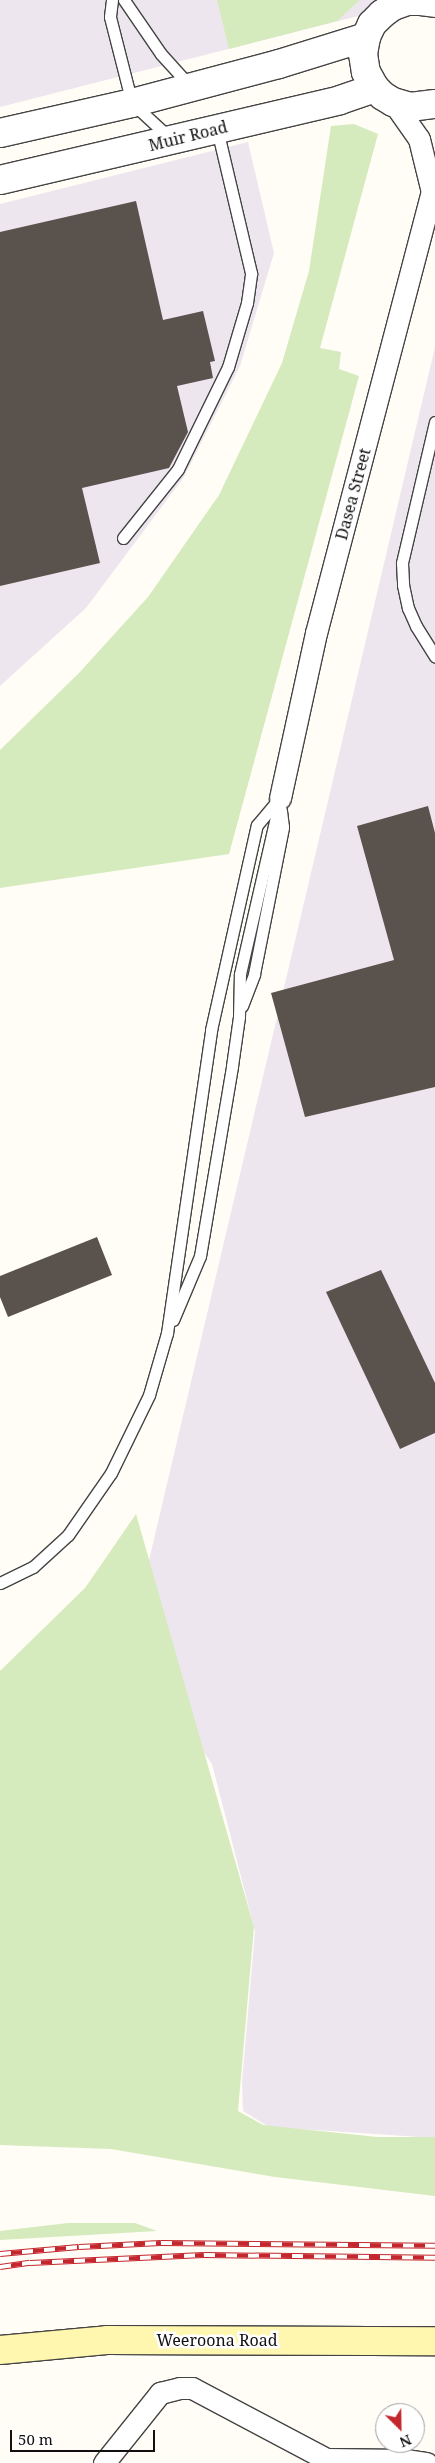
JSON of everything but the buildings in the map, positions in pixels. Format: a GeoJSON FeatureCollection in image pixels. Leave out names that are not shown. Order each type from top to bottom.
{"type":"FeatureCollection","features":[{"type":"Feature","properties":{"kind":"main road","name":"Weeroona Road"},"geometry":{"type":"LineString","coordinates":[[0,2350],[107,2340],[435,2341]]}},
{"type":"Feature","properties":{"kind":"street"},"geometry":{"type":"LineString","coordinates":[[0,132],[132,103],[190,86],[279,64],[357,40],[382,14],[406,1],[421,0],[435,3]]}},
{"type":"Feature","properties":{"kind":"street"},"geometry":{"type":"LineString","coordinates":[[357,40],[363,54],[366,72],[384,95],[410,108],[435,104]]}},
{"type":"Feature","properties":{"kind":"street","name":"Muir Road"},"geometry":{"type":"LineString","coordinates":[[0,180],[340,100],[384,95]]}},
{"type":"Feature","properties":{"kind":"street","name":"Dasea Street"},"geometry":{"type":"LineString","coordinates":[[280,798],[316,632],[434,188],[419,139],[384,95]]}},
{"type":"Feature","properties":{"kind":"street"},"geometry":{"type":"LineString","coordinates":[[104,2463],[160,2393],[180,2388],[192,2388],[326,2459],[406,2460],[426,2463]]}},
{"type":"Feature","properties":{"kind":"lane"},"geometry":{"type":"LineString","coordinates":[[112,0],[110,16],[132,103],[172,140]]}},
{"type":"Feature","properties":{"kind":"lane"},"geometry":{"type":"LineString","coordinates":[[124,0],[161,54],[190,86]]}},
{"type":"Feature","properties":{"kind":"lane"},"geometry":{"type":"LineString","coordinates":[[123,538],[178,469],[228,367],[247,303],[251,273],[217,129]]}},
{"type":"Feature","properties":{"kind":"lane"},"geometry":{"type":"LineString","coordinates":[[435,422],[402,564],[403,585],[408,608],[416,626],[435,657]]}},
{"type":"Feature","properties":{"kind":"lane"},"geometry":{"type":"LineString","coordinates":[[0,1583],[33,1567],[68,1535],[111,1473],[149,1395],[167,1334],[200,1256],[238,1017],[254,974],[283,828],[280,798]]}},
{"type":"Feature","properties":{"kind":"lane"},"geometry":{"type":"LineString","coordinates":[[167,1334],[211,1030],[257,825],[280,798]]}},
{"type":"Feature","properties":{"kind":"shaded area"},"geometry":{"type":"Polygon","coordinates":[[[0,0],[421,0],[0,107],[0,0]]]}},
{"type":"Feature","properties":{"kind":"shaded area"},"geometry":{"type":"Polygon","coordinates":[[[248,142],[274,253],[240,366],[184,477],[86,608],[0,686],[0,204],[248,142]]]}},
{"type":"Feature","properties":{"kind":"shaded area"},"geometry":{"type":"Polygon","coordinates":[[[435,347],[435,2138],[269,2127],[243,2111],[242,2082],[255,1931],[212,1764],[129,1645],[435,347]]]}},
{"type":"Feature","properties":{"kind":"green space"},"geometry":{"type":"Polygon","coordinates":[[[217,0],[360,0],[337,21],[229,49],[217,0]]]}},
{"type":"Feature","properties":{"kind":"green space"},"geometry":{"type":"Polygon","coordinates":[[[354,124],[378,134],[320,348],[341,352],[339,369],[359,376],[229,854],[0,888],[0,750],[79,673],[148,597],[219,495],[282,363],[309,271],[331,126],[354,124]]]}},
{"type":"Feature","properties":{"kind":"green space"},"geometry":{"type":"Polygon","coordinates":[[[136,1514],[254,1927],[238,2111],[263,2125],[377,2137],[435,2137],[435,2196],[275,2177],[111,2149],[0,2145],[0,1671],[85,1588],[136,1514]]]}},
{"type":"Feature","properties":{"kind":"green space"},"geometry":{"type":"Polygon","coordinates":[[[68,2223],[135,2223],[157,2231],[0,2240],[0,2231],[68,2223]]]}},
{"type":"Feature","properties":{"kind":"railway"},"geometry":{"type":"LineString","coordinates":[[0,2254],[79,2247],[161,2243],[435,2246]]}},
{"type":"Feature","properties":{"kind":"railway"},"geometry":{"type":"LineString","coordinates":[[0,2267],[30,2263],[204,2255],[435,2258]]}}]}
